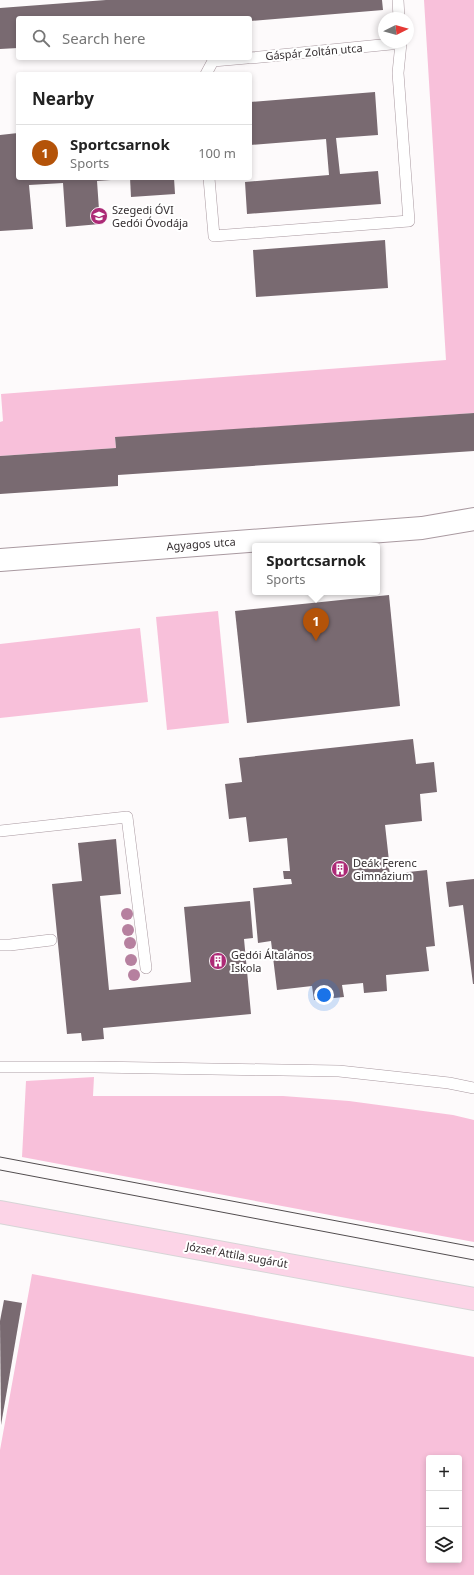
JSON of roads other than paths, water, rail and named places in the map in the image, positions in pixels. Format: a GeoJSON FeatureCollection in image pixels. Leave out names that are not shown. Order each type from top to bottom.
{"type":"FeatureCollection","features":[{"type":"Feature","properties":{"kind":"main road","name":"József Attila sugárút"},"geometry":{"type":"LineString","coordinates":[[0,1212],[474,1299]]}},
{"type":"Feature","properties":{"kind":"street","name":"Agyagos utca"},"geometry":{"type":"LineString","coordinates":[[0,560],[422,528],[474,519]]}},
{"type":"Feature","properties":{"kind":"lane"},"geometry":{"type":"LineString","coordinates":[[398,0],[399,12]]}},
{"type":"Feature","properties":{"kind":"lane","name":"Gáspár Zoltán utca"},"geometry":{"type":"LineString","coordinates":[[252,58],[378,45]]}},
{"type":"Feature","properties":{"kind":"lane"},"geometry":{"type":"LineString","coordinates":[[209,180],[214,236],[409,221],[398,73],[400,48]]}},
{"type":"Feature","properties":{"kind":"lane","name":"Gáspár Zoltán utca"},"geometry":{"type":"LineString","coordinates":[[207,72],[213,61],[225,60]]}},
{"type":"Feature","properties":{"kind":"lane"},"geometry":{"type":"LineString","coordinates":[[0,831],[127,817],[146,968]]}},
{"type":"Feature","properties":{"kind":"lane"},"geometry":{"type":"LineString","coordinates":[[0,945],[51,940]]}},
{"type":"Feature","properties":{"kind":"lane"},"geometry":{"type":"LineString","coordinates":[[0,1068],[94,1067],[339,1071],[450,1083],[474,1088]]}},
{"type":"Feature","properties":{"kind":"tram line"},"geometry":{"type":"LineString","coordinates":[[0,1157],[474,1247]]}},
{"type":"Feature","properties":{"kind":"tram line"},"geometry":{"type":"LineString","coordinates":[[0,1170],[474,1260]]}},
{"type":"Feature","properties":{"kind":"place","name":"Szegedi ÓVI Gedói Óvodája"},"geometry":{"type":"Point","coordinates":[99,216]}},
{"type":"Feature","properties":{"kind":"place","name":"Sportcsarnok"},"geometry":{"type":"Point","coordinates":[316,641]}},
{"type":"Feature","properties":{"kind":"place","name":"Deák Ferenc Gimnázium"},"geometry":{"type":"Point","coordinates":[340,869]}},
{"type":"Feature","properties":{"kind":"place","name":"Gedói Általános Iskola"},"geometry":{"type":"Point","coordinates":[218,961]}}]}
